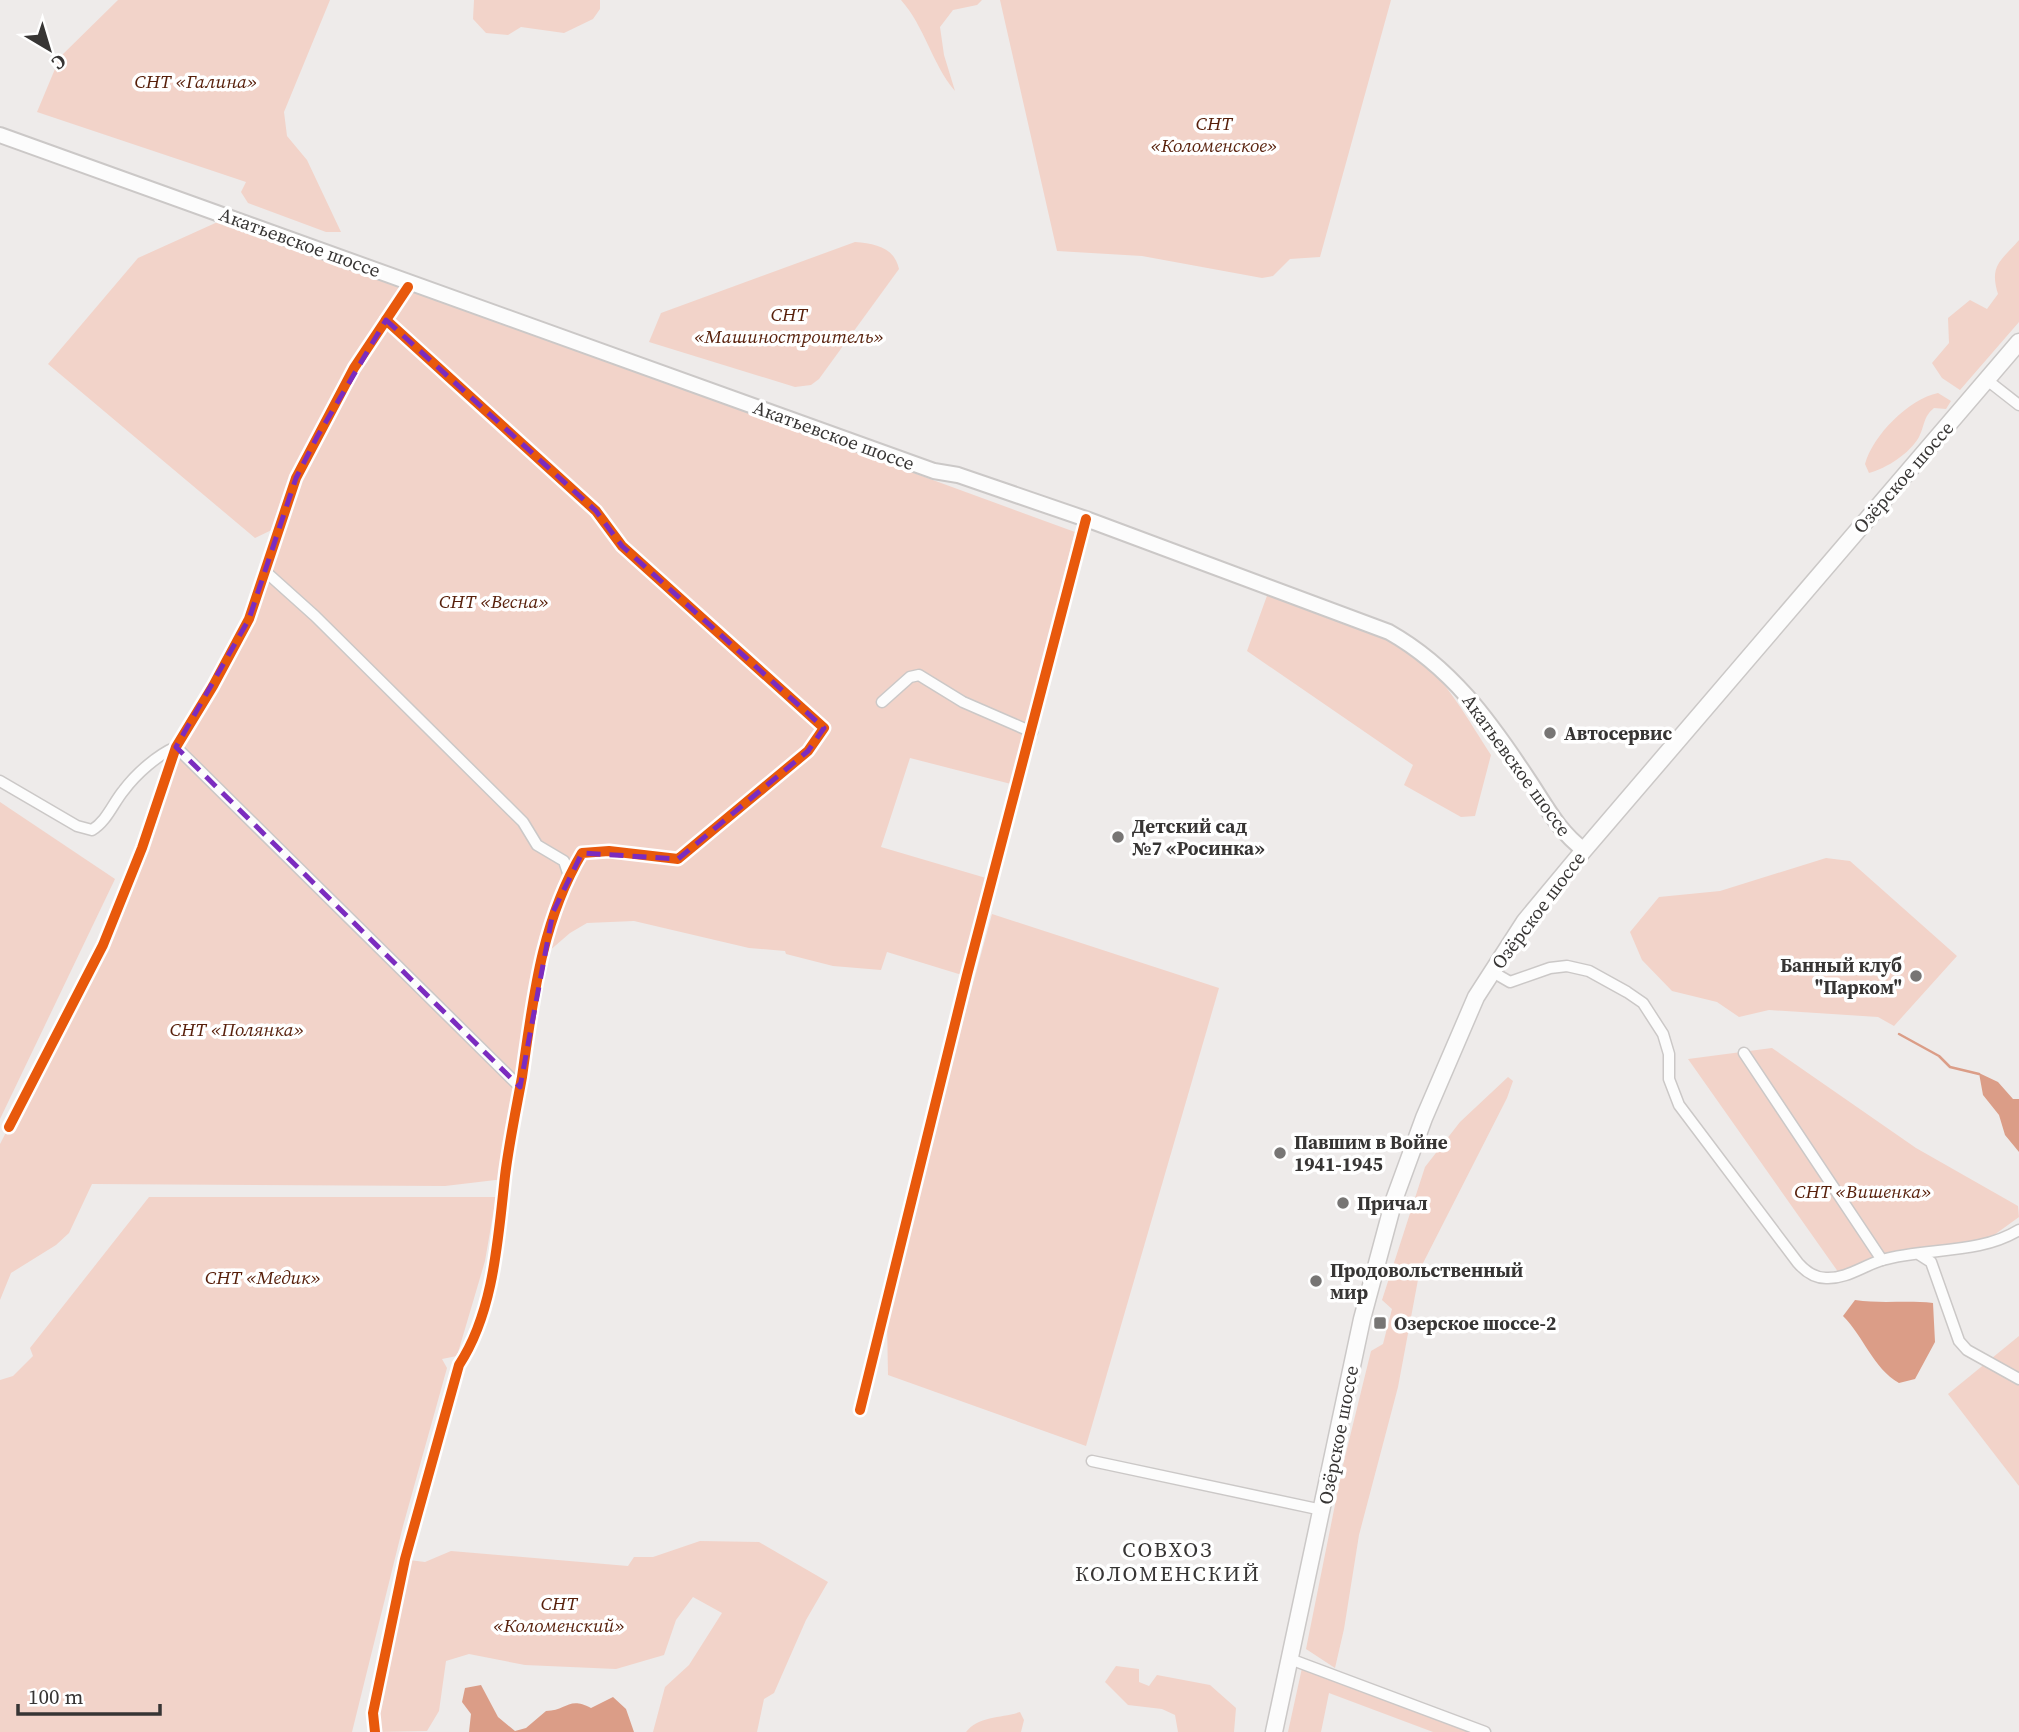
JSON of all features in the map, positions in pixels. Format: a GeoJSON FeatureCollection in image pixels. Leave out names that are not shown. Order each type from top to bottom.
{"type":"FeatureCollection","features":[{"type":"Feature","properties":{"kind":"main road","name":"Акатьевское шоссе"},"geometry":{"type":"LineString","coordinates":[[0,135],[934,471],[958,475],[1086,519],[1352,616],[1406,642],[1445,671],[1465,691],[1499,736],[1563,832],[1584,850]]}},
{"type":"Feature","properties":{"kind":"main road","name":"Озёрское шоссе"},"geometry":{"type":"LineString","coordinates":[[1274,1732],[1362,1320],[1388,1221],[1450,1053],[1491,971],[1525,921],[1584,850],[2019,342]]}},
{"type":"Feature","properties":{"kind":"street"},"geometry":{"type":"LineString","coordinates":[[9,1127],[103,945],[142,848],[176,747],[214,686],[248,619],[296,478],[354,368],[408,287]]}},
{"type":"Feature","properties":{"kind":"street"},"geometry":{"type":"LineString","coordinates":[[375,1732],[373,1713],[405,1559],[459,1365],[472,1346],[477,1329],[500,1235],[504,1179],[541,958],[553,912],[569,876],[582,853],[608,851],[678,859],[807,751],[824,728],[622,547],[596,511],[386,320]]}},
{"type":"Feature","properties":{"kind":"street"},"geometry":{"type":"LineString","coordinates":[[1987,380],[2019,405]]}},
{"type":"Feature","properties":{"kind":"street"},"geometry":{"type":"LineString","coordinates":[[860,1410],[964,988],[1086,519]]}},
{"type":"Feature","properties":{"kind":"street"},"geometry":{"type":"LineString","coordinates":[[266,572],[316,616],[523,822],[537,845],[564,861],[569,876]]}},
{"type":"Feature","properties":{"kind":"street"},"geometry":{"type":"LineString","coordinates":[[882,702],[910,677],[919,675],[962,702],[1032,732]]}},
{"type":"Feature","properties":{"kind":"street"},"geometry":{"type":"LineString","coordinates":[[0,781],[77,826],[92,830],[100,824],[125,789],[165,752],[176,747]]}},
{"type":"Feature","properties":{"kind":"street"},"geometry":{"type":"LineString","coordinates":[[176,747],[520,1087]]}},
{"type":"Feature","properties":{"kind":"street"},"geometry":{"type":"LineString","coordinates":[[1491,971],[1510,982],[1550,968],[1567,966],[1589,971],[1643,1003],[1663,1034],[1669,1054],[1669,1079],[1679,1105],[1798,1264],[1816,1276],[1827,1278],[1858,1271],[1882,1260],[1989,1242],[2019,1230]]}},
{"type":"Feature","properties":{"kind":"street"},"geometry":{"type":"LineString","coordinates":[[1744,1053],[1882,1260]]}},
{"type":"Feature","properties":{"kind":"street"},"geometry":{"type":"LineString","coordinates":[[1920,1255],[1931,1262],[1959,1341],[1967,1350],[2019,1379]]}},
{"type":"Feature","properties":{"kind":"street"},"geometry":{"type":"LineString","coordinates":[[1092,1461],[1322,1510]]}},
{"type":"Feature","properties":{"kind":"street"},"geometry":{"type":"LineString","coordinates":[[1290,1659],[1485,1732]]}},
{"type":"Feature","properties":{"kind":"highlighted area"},"geometry":{"type":"Polygon","coordinates":[[[386,320],[596,511],[622,546],[824,728],[808,751],[678,859],[582,853],[553,912],[520,1087],[176,747],[249,619],[296,478],[386,320]]]}},
{"type":"Feature","properties":{"kind":"green space","name":"СНТ «Галина»"},"geometry":{"type":"Polygon","coordinates":[[[118,0],[330,0],[284,112],[287,136],[307,160],[341,232],[326,232],[248,203],[241,192],[246,182],[37,112],[60,57],[118,0]]]}},
{"type":"Feature","properties":{"kind":"green space"},"geometry":{"type":"Polygon","coordinates":[[[474,0],[600,0],[600,9],[593,19],[564,33],[521,27],[508,35],[486,33],[473,19],[474,0]]]}},
{"type":"Feature","properties":{"kind":"green space"},"geometry":{"type":"Polygon","coordinates":[[[901,0],[982,0],[977,5],[953,10],[940,27],[944,55],[955,91],[940,69],[916,22],[901,0]]]}},
{"type":"Feature","properties":{"kind":"green space","name":"СНТ «Коломенское»"},"geometry":{"type":"Polygon","coordinates":[[[1000,0],[1391,0],[1320,257],[1290,259],[1273,276],[1262,278],[1142,256],[1057,251],[1000,0]]]}},
{"type":"Feature","properties":{"kind":"green space"},"geometry":{"type":"Polygon","coordinates":[[[222,220],[1075,532],[1011,784],[910,758],[881,847],[986,878],[962,975],[887,952],[881,970],[833,966],[786,954],[785,951],[749,948],[634,921],[587,923],[570,933],[541,958],[504,1179],[445,1186],[92,1184],[69,1233],[56,1245],[11,1273],[0,1300],[0,1144],[103,945],[176,747],[249,619],[280,526],[255,538],[48,364],[138,258],[222,220]]]}},
{"type":"Feature","properties":{"kind":"green space"},"geometry":{"type":"Polygon","coordinates":[[[2019,240],[2019,322],[1960,390],[1942,378],[1932,363],[1949,343],[1948,318],[1970,300],[1987,309],[1998,294],[1995,276],[1998,264],[2019,240]]]}},
{"type":"Feature","properties":{"kind":"green space","name":"СНТ «Машиностроитель»"},"geometry":{"type":"Polygon","coordinates":[[[855,242],[888,251],[899,269],[819,379],[811,385],[795,387],[649,342],[661,313],[855,242]]]}},
{"type":"Feature","properties":{"kind":"green space"},"geometry":{"type":"Polygon","coordinates":[[[1938,393],[1951,401],[1946,409],[1934,408],[1930,411],[1919,437],[1910,449],[1890,464],[1869,473],[1865,464],[1884,430],[1904,410],[1938,393]]]}},
{"type":"Feature","properties":{"kind":"green space"},"geometry":{"type":"Polygon","coordinates":[[[1268,593],[1379,634],[1424,662],[1456,700],[1491,755],[1475,816],[1461,817],[1404,785],[1413,765],[1247,651],[1268,593]]]}},
{"type":"Feature","properties":{"kind":"green space"},"geometry":{"type":"Polygon","coordinates":[[[0,802],[115,879],[0,1119],[0,802]]]}},
{"type":"Feature","properties":{"kind":"green space"},"geometry":{"type":"Polygon","coordinates":[[[1826,858],[1850,861],[1957,956],[1894,1026],[1878,1017],[1769,1010],[1739,1017],[1717,1002],[1672,991],[1642,960],[1630,932],[1659,897],[1720,891],[1826,858]]]}},
{"type":"Feature","properties":{"kind":"green space"},"geometry":{"type":"Polygon","coordinates":[[[992,914],[1219,988],[1086,1446],[888,1375],[887,1322],[924,1163],[992,914]]]}},
{"type":"Feature","properties":{"kind":"green space","name":"СНТ «Вишенка»"},"geometry":{"type":"Polygon","coordinates":[[[1772,1048],[1916,1148],[2018,1206],[2019,1217],[1990,1238],[1930,1248],[1841,1276],[1688,1059],[1772,1048]]]}},
{"type":"Feature","properties":{"kind":"green space"},"geometry":{"type":"Polygon","coordinates":[[[1508,1077],[1513,1081],[1507,1098],[1420,1269],[1398,1387],[1359,1535],[1335,1668],[1306,1649],[1343,1465],[1371,1351],[1383,1344],[1392,1309],[1382,1300],[1425,1167],[1460,1122],[1508,1077]]]}},
{"type":"Feature","properties":{"kind":"green space","name":"СНТ «Медик»"},"geometry":{"type":"Polygon","coordinates":[[[149,1197],[496,1197],[485,1261],[457,1356],[442,1359],[447,1368],[403,1526],[352,1732],[0,1732],[0,1380],[13,1376],[33,1356],[30,1348],[149,1197]]]}},
{"type":"Feature","properties":{"kind":"green space"},"geometry":{"type":"Polygon","coordinates":[[[2019,1336],[2019,1486],[1948,1394],[2019,1336]]]}},
{"type":"Feature","properties":{"kind":"green space","name":"СНТ «Коломенский»"},"geometry":{"type":"Polygon","coordinates":[[[700,1541],[759,1542],[828,1582],[806,1620],[774,1693],[764,1699],[757,1732],[653,1732],[665,1687],[689,1665],[722,1613],[693,1597],[676,1620],[664,1655],[616,1669],[525,1665],[469,1654],[446,1661],[439,1711],[427,1731],[378,1732],[376,1705],[409,1560],[425,1562],[451,1551],[628,1566],[634,1557],[653,1557],[700,1541]]]}},
{"type":"Feature","properties":{"kind":"green space"},"geometry":{"type":"Polygon","coordinates":[[[1116,1666],[1139,1669],[1139,1682],[1149,1686],[1157,1675],[1210,1685],[1236,1708],[1234,1732],[1178,1732],[1175,1715],[1162,1709],[1128,1705],[1105,1682],[1116,1666]]]}},
{"type":"Feature","properties":{"kind":"green space"},"geometry":{"type":"Polygon","coordinates":[[[1302,1668],[1473,1732],[1433,1732],[1329,1693],[1321,1732],[1288,1732],[1302,1668]]]}},
{"type":"Feature","properties":{"kind":"green space"},"geometry":{"type":"Polygon","coordinates":[[[1020,1712],[1024,1720],[1021,1732],[966,1732],[984,1720],[1020,1712]]]}},
{"type":"Feature","properties":{"kind":"shaded area"},"geometry":{"type":"Polygon","coordinates":[[[1979,1073],[1998,1082],[2013,1099],[2019,1099],[2019,1152],[2005,1135],[1999,1115],[1983,1095],[1979,1073]]]}},
{"type":"Feature","properties":{"kind":"shaded area"},"geometry":{"type":"Polygon","coordinates":[[[1855,1300],[1933,1303],[1935,1342],[1915,1379],[1899,1383],[1875,1361],[1843,1316],[1855,1300]]]}},
{"type":"Feature","properties":{"kind":"shaded area"},"geometry":{"type":"Polygon","coordinates":[[[481,1685],[498,1717],[515,1731],[526,1728],[546,1711],[577,1703],[591,1708],[613,1697],[626,1709],[634,1732],[469,1732],[471,1714],[462,1702],[465,1688],[481,1685]]]}},
{"type":"Feature","properties":{"kind":"waterway"},"geometry":{"type":"LineString","coordinates":[[1899,1034],[1939,1056],[1950,1067],[1979,1074]]}},
{"type":"Feature","properties":{"kind":"cycle path"},"geometry":{"type":"LineString","coordinates":[[9,1127],[103,945],[142,848],[176,747],[249,619],[296,478],[354,368],[408,287]]}},
{"type":"Feature","properties":{"kind":"cycle path"},"geometry":{"type":"LineString","coordinates":[[375,1732],[373,1713],[405,1559],[459,1365],[471,1344],[487,1298],[497,1249],[507,1164],[535,990],[548,934],[568,879],[582,853],[609,851],[678,859],[808,751],[824,728],[622,546],[596,511],[386,320]]}},
{"type":"Feature","properties":{"kind":"cycle path"},"geometry":{"type":"LineString","coordinates":[[860,1410],[967,975],[1086,519]]}},
{"type":"Feature","properties":{"kind":"place","name":"Автосервис"},"geometry":{"type":"Point","coordinates":[1550,733]}},
{"type":"Feature","properties":{"kind":"place","name":"Детский сад №7 «Росинка»"},"geometry":{"type":"Point","coordinates":[1118,837]}},
{"type":"Feature","properties":{"kind":"place","name":"Банный клуб \"Парком\""},"geometry":{"type":"Point","coordinates":[1916,976]}},
{"type":"Feature","properties":{"kind":"place","name":"Павшим в Войне 1941-1945"},"geometry":{"type":"Point","coordinates":[1280,1153]}},
{"type":"Feature","properties":{"kind":"place","name":"Причал"},"geometry":{"type":"Point","coordinates":[1343,1203]}},
{"type":"Feature","properties":{"kind":"place","name":"Продовольственный мир"},"geometry":{"type":"Point","coordinates":[1316,1281]}},
{"type":"Feature","properties":{"kind":"place","name":"Озерское шоссе-2"},"geometry":{"type":"Point","coordinates":[1380,1323]}},
{"type":"Feature","properties":{"kind":"district","name":"СОВХОЗ КОЛОМЕНСКИЙ"},"geometry":{"type":"Point","coordinates":[1168,1561]}},
{"type":"Feature","properties":{"kind":"park label","name":"СНТ «Весна»"},"geometry":{"type":"Point","coordinates":[494,601]}},
{"type":"Feature","properties":{"kind":"park label","name":"СНТ «Полянка»"},"geometry":{"type":"Point","coordinates":[237,1029]}}]}
